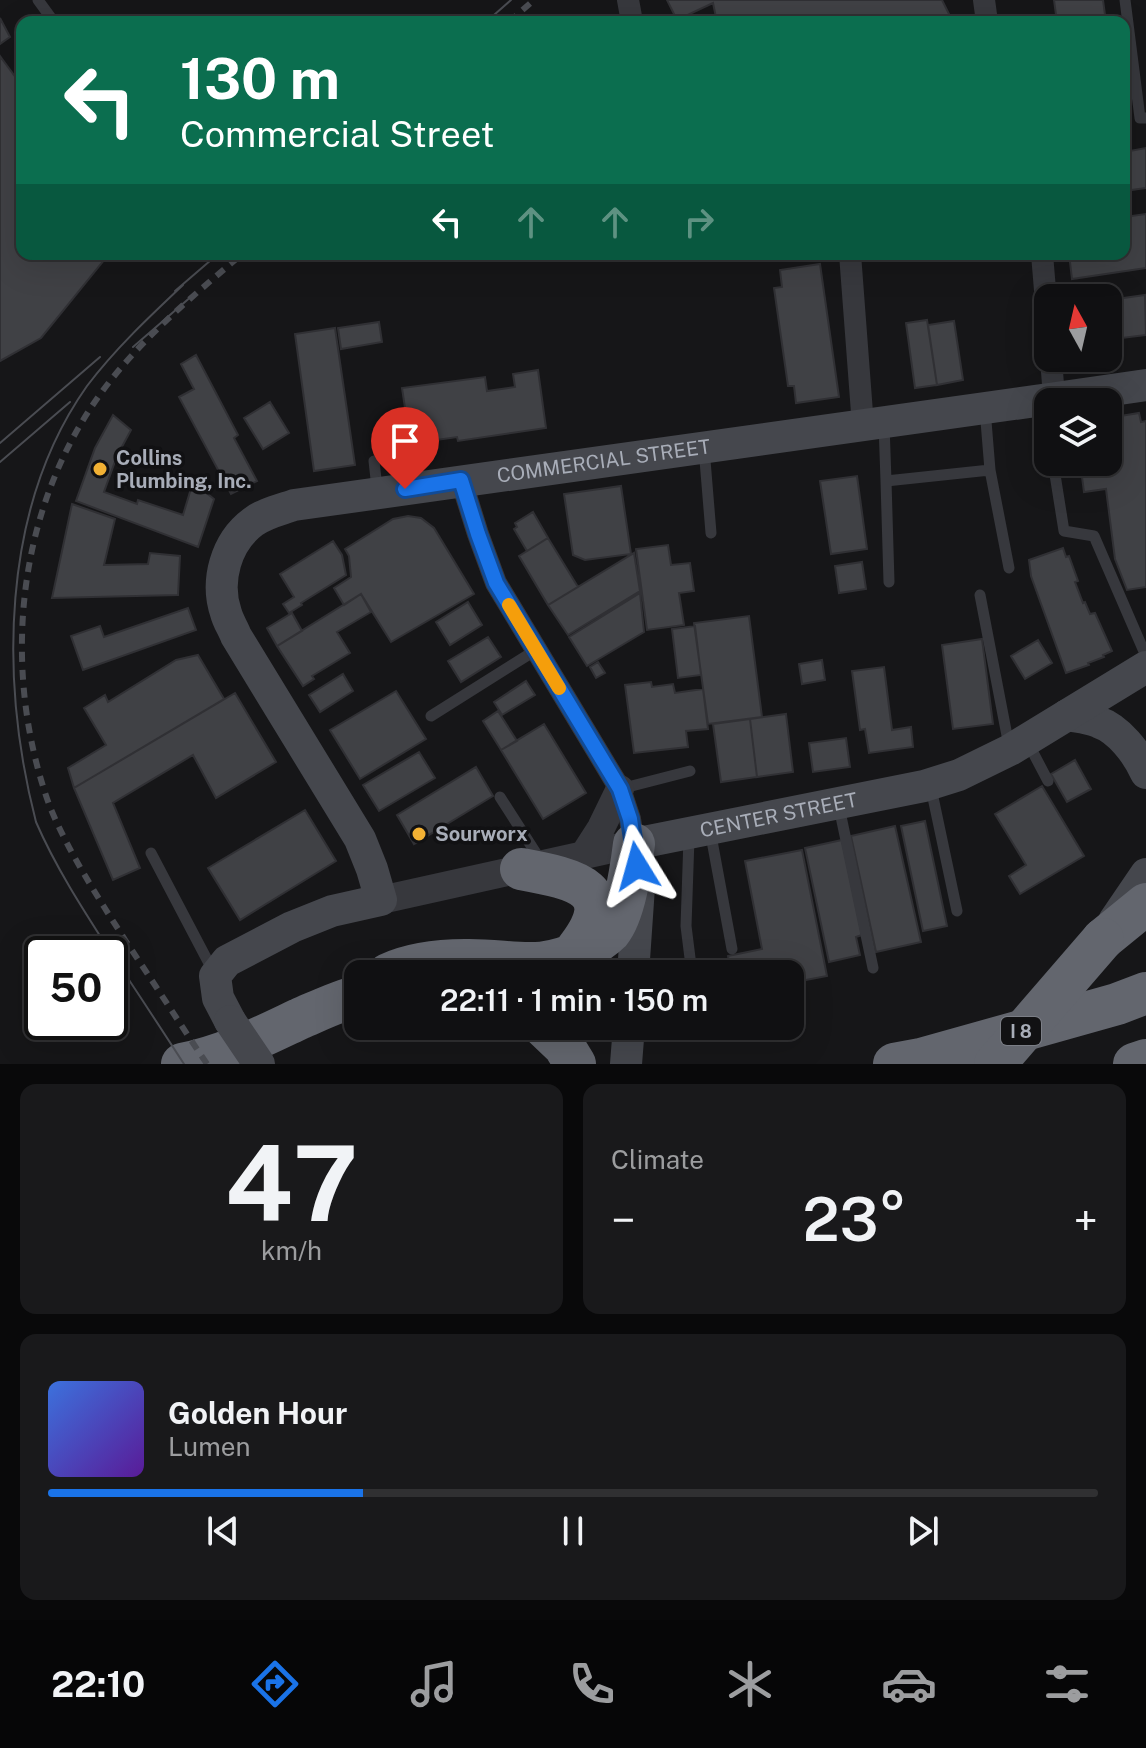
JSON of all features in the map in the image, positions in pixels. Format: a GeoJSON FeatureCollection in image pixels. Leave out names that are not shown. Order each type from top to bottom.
{"type":"FeatureCollection","features":[{"type":"Feature","properties":{"kind":"highway"},"geometry":{"type":"LineString","coordinates":[[558,960],[590,946],[611,931],[622,907],[634,844]]}},
{"type":"Feature","properties":{"kind":"highway"},"geometry":{"type":"LineString","coordinates":[[532,867],[581,884],[595,905],[595,916],[586,937],[571,956]]}},
{"type":"Feature","properties":{"kind":"highway"},"geometry":{"type":"LineString","coordinates":[[995,1064],[1103,939],[1146,904]]}},
{"type":"Feature","properties":{"kind":"highway","name":"I 8"},"geometry":{"type":"LineString","coordinates":[[894,1064],[1117,1004],[1146,993]]}},
{"type":"Feature","properties":{"kind":"highway"},"geometry":{"type":"LineString","coordinates":[[182,1064],[229,1052],[344,1000]]}},
{"type":"Feature","properties":{"kind":"highway"},"geometry":{"type":"LineString","coordinates":[[1134,1064],[1146,1060]]}},
{"type":"Feature","properties":{"kind":"main road","name":"COMMERCIAL STREET"},"geometry":{"type":"LineString","coordinates":[[1122,388],[1146,385]]}},
{"type":"Feature","properties":{"kind":"main road","name":"COMMERCIAL STREET"},"geometry":{"type":"LineString","coordinates":[[381,900],[360,839],[236,636],[225,612],[223,570],[241,533],[254,522],[270,512],[375,477],[461,480],[1034,401]]}},
{"type":"Feature","properties":{"kind":"main road","name":"CENTER STREET"},"geometry":{"type":"LineString","coordinates":[[634,844],[930,784],[959,775],[1018,745],[1146,667]]}},
{"type":"Feature","properties":{"kind":"main road"},"geometry":{"type":"LineString","coordinates":[[1067,715],[1100,722],[1115,731],[1146,773]]}},
{"type":"Feature","properties":{"kind":"main road"},"geometry":{"type":"LineString","coordinates":[[634,844],[639,887],[634,960]]}},
{"type":"Feature","properties":{"kind":"main road"},"geometry":{"type":"LineString","coordinates":[[1103,939],[1146,874]]}},
{"type":"Feature","properties":{"kind":"main road","name":"CENTER STREET"},"geometry":{"type":"LineString","coordinates":[[215,976],[227,961],[292,927],[332,911],[381,900]]}},
{"type":"Feature","properties":{"kind":"main road"},"geometry":{"type":"LineString","coordinates":[[215,976],[218,998],[259,1064]]}},
{"type":"Feature","properties":{"kind":"main road"},"geometry":{"type":"LineString","coordinates":[[626,1064],[628,1040]]}},
{"type":"Feature","properties":{"kind":"street"},"geometry":{"type":"LineString","coordinates":[[851,260],[873,425]]}},
{"type":"Feature","properties":{"kind":"street"},"geometry":{"type":"LineString","coordinates":[[1042,260],[1044,284]]}},
{"type":"Feature","properties":{"kind":"street"},"geometry":{"type":"LineString","coordinates":[[461,480],[496,583],[620,789],[634,844]]}},
{"type":"Feature","properties":{"kind":"street"},"geometry":{"type":"LineString","coordinates":[[583,856],[620,789]]}},
{"type":"Feature","properties":{"kind":"street","name":"CENTER STREET"},"geometry":{"type":"LineString","coordinates":[[381,900],[634,844]]}},
{"type":"Feature","properties":{"kind":"lane"},"geometry":{"type":"LineString","coordinates":[[1130,33],[1143,118]]}},
{"type":"Feature","properties":{"kind":"lane"},"geometry":{"type":"LineString","coordinates":[[985,409],[990,470],[1009,568]]}},
{"type":"Feature","properties":{"kind":"lane"},"geometry":{"type":"LineString","coordinates":[[873,425],[886,481],[889,582]]}},
{"type":"Feature","properties":{"kind":"lane"},"geometry":{"type":"LineString","coordinates":[[704,448],[711,533]]}},
{"type":"Feature","properties":{"kind":"lane"},"geometry":{"type":"LineString","coordinates":[[886,481],[990,470]]}},
{"type":"Feature","properties":{"kind":"lane"},"geometry":{"type":"LineString","coordinates":[[1055,476],[1064,531],[1094,536],[1146,656]]}},
{"type":"Feature","properties":{"kind":"lane"},"geometry":{"type":"LineString","coordinates":[[980,595],[1018,745],[1048,781]]}},
{"type":"Feature","properties":{"kind":"lane"},"geometry":{"type":"LineString","coordinates":[[431,716],[536,650]]}},
{"type":"Feature","properties":{"kind":"lane"},"geometry":{"type":"LineString","coordinates":[[620,789],[690,771]]}},
{"type":"Feature","properties":{"kind":"lane"},"geometry":{"type":"LineString","coordinates":[[930,784],[957,911]]}},
{"type":"Feature","properties":{"kind":"lane"},"geometry":{"type":"LineString","coordinates":[[500,797],[532,867]]}},
{"type":"Feature","properties":{"kind":"lane"},"geometry":{"type":"LineString","coordinates":[[838,803],[873,968]]}},
{"type":"Feature","properties":{"kind":"lane"},"geometry":{"type":"LineString","coordinates":[[700,831],[732,949]]}},
{"type":"Feature","properties":{"kind":"lane"},"geometry":{"type":"LineString","coordinates":[[690,960],[686,926],[700,831]]}},
{"type":"Feature","properties":{"kind":"lane"},"geometry":{"type":"LineString","coordinates":[[151,853],[215,976]]}},
{"type":"Feature","properties":{"kind":"building"},"geometry":{"type":"Polygon","coordinates":[[[667,0],[942,0],[950,16],[716,16],[713,3],[685,16],[675,16],[667,0]]]}},
{"type":"Feature","properties":{"kind":"building"},"geometry":{"type":"Polygon","coordinates":[[[1054,0],[1103,0],[1105,16],[1056,16],[1054,0]]]}},
{"type":"Feature","properties":{"kind":"building"},"geometry":{"type":"Polygon","coordinates":[[[0,18],[10,37],[0,44],[0,18]]]}},
{"type":"Feature","properties":{"kind":"building"},"geometry":{"type":"Polygon","coordinates":[[[0,56],[16,78],[16,260],[104,260],[41,338],[0,361],[0,56]]]}},
{"type":"Feature","properties":{"kind":"building"},"geometry":{"type":"Polygon","coordinates":[[[1146,148],[1146,188],[1130,190],[1130,151],[1146,148]]]}},
{"type":"Feature","properties":{"kind":"building"},"geometry":{"type":"Polygon","coordinates":[[[1146,214],[1146,268],[1072,279],[1070,260],[1130,260],[1130,216],[1146,214]]]}},
{"type":"Feature","properties":{"kind":"building"},"geometry":{"type":"Polygon","coordinates":[[[820,264],[839,397],[796,403],[794,386],[788,386],[774,288],[782,287],[780,270],[820,264]]]}},
{"type":"Feature","properties":{"kind":"building"},"geometry":{"type":"Polygon","coordinates":[[[1145,295],[1146,335],[1122,338],[1122,298],[1145,295]]]}},
{"type":"Feature","properties":{"kind":"building"},"geometry":{"type":"Polygon","coordinates":[[[927,320],[937,385],[915,388],[906,323],[927,320]]]}},
{"type":"Feature","properties":{"kind":"building"},"geometry":{"type":"Polygon","coordinates":[[[954,321],[963,380],[937,385],[928,325],[954,321]]]}},
{"type":"Feature","properties":{"kind":"building"},"geometry":{"type":"Polygon","coordinates":[[[379,322],[382,342],[341,349],[338,328],[379,322]]]}},
{"type":"Feature","properties":{"kind":"building"},"geometry":{"type":"Polygon","coordinates":[[[335,328],[355,465],[314,471],[295,334],[335,328]]]}},
{"type":"Feature","properties":{"kind":"building"},"geometry":{"type":"Polygon","coordinates":[[[196,355],[238,435],[234,438],[257,481],[231,494],[179,397],[194,389],[181,364],[196,355]]]}},
{"type":"Feature","properties":{"kind":"building"},"geometry":{"type":"Polygon","coordinates":[[[538,370],[546,428],[458,441],[457,437],[429,441],[430,446],[411,448],[402,388],[485,377],[487,391],[515,387],[513,374],[538,370]]]}},
{"type":"Feature","properties":{"kind":"building"},"geometry":{"type":"Polygon","coordinates":[[[270,402],[289,433],[263,449],[244,418],[270,402]]]}},
{"type":"Feature","properties":{"kind":"building"},"geometry":{"type":"Polygon","coordinates":[[[1139,413],[1141,422],[1146,421],[1146,587],[1127,590],[1115,559],[1106,489],[1084,492],[1082,476],[1122,476],[1122,416],[1139,413]]]}},
{"type":"Feature","properties":{"kind":"building","name":"Collins Plumbing, Inc."},"geometry":{"type":"Polygon","coordinates":[[[113,415],[131,430],[117,456],[104,492],[183,515],[193,482],[214,499],[198,547],[76,501],[95,448],[113,415]]]}},
{"type":"Feature","properties":{"kind":"building"},"geometry":{"type":"Polygon","coordinates":[[[857,476],[867,549],[831,554],[820,481],[857,476]]]}},
{"type":"Feature","properties":{"kind":"building"},"geometry":{"type":"Polygon","coordinates":[[[621,486],[631,554],[585,560],[573,555],[564,494],[621,486]]]}},
{"type":"Feature","properties":{"kind":"building"},"geometry":{"type":"Polygon","coordinates":[[[72,504],[115,519],[104,565],[148,564],[150,553],[180,556],[178,595],[52,598],[72,504]]]}},
{"type":"Feature","properties":{"kind":"building"},"geometry":{"type":"Polygon","coordinates":[[[533,512],[548,538],[527,551],[514,529],[517,527],[515,523],[533,512]]]}},
{"type":"Feature","properties":{"kind":"building"},"geometry":{"type":"Polygon","coordinates":[[[408,516],[421,518],[434,528],[474,594],[391,642],[361,594],[344,605],[334,588],[351,577],[349,556],[345,549],[393,519],[408,516]]]}},
{"type":"Feature","properties":{"kind":"building"},"geometry":{"type":"Polygon","coordinates":[[[548,538],[578,587],[548,605],[519,556],[548,538]]]}},
{"type":"Feature","properties":{"kind":"building"},"geometry":{"type":"Polygon","coordinates":[[[333,541],[342,555],[346,575],[289,613],[283,604],[294,597],[280,574],[333,541]]]}},
{"type":"Feature","properties":{"kind":"building"},"geometry":{"type":"Polygon","coordinates":[[[668,545],[671,565],[690,563],[694,591],[679,593],[684,625],[647,630],[636,549],[668,545]]]}},
{"type":"Feature","properties":{"kind":"building"},"geometry":{"type":"Polygon","coordinates":[[[1063,548],[1066,557],[1069,556],[1083,603],[1090,614],[1095,613],[1112,651],[1089,665],[1066,673],[1031,576],[1029,560],[1063,548]]]}},
{"type":"Feature","properties":{"kind":"building"},"geometry":{"type":"Polygon","coordinates":[[[634,553],[640,591],[568,635],[548,605],[634,553]]]}},
{"type":"Feature","properties":{"kind":"building"},"geometry":{"type":"Polygon","coordinates":[[[862,562],[866,589],[839,593],[835,566],[862,562]]]}},
{"type":"Feature","properties":{"kind":"building"},"geometry":{"type":"Polygon","coordinates":[[[640,593],[644,632],[587,666],[569,637],[640,593]]]}},
{"type":"Feature","properties":{"kind":"building"},"geometry":{"type":"Polygon","coordinates":[[[361,594],[371,612],[337,632],[350,653],[312,676],[314,679],[303,686],[277,646],[361,594]]]}},
{"type":"Feature","properties":{"kind":"building"},"geometry":{"type":"Polygon","coordinates":[[[468,602],[482,625],[450,645],[436,622],[468,602]]]}},
{"type":"Feature","properties":{"kind":"building"},"geometry":{"type":"Polygon","coordinates":[[[188,608],[196,630],[83,670],[71,636],[100,626],[104,637],[188,608]]]}},
{"type":"Feature","properties":{"kind":"building"},"geometry":{"type":"Polygon","coordinates":[[[292,613],[302,631],[277,646],[267,628],[292,613]]]}},
{"type":"Feature","properties":{"kind":"building"},"geometry":{"type":"Polygon","coordinates":[[[749,616],[762,717],[708,724],[694,623],[749,616]]]}},
{"type":"Feature","properties":{"kind":"building"},"geometry":{"type":"Polygon","coordinates":[[[695,626],[701,675],[678,678],[672,629],[695,626]]]}},
{"type":"Feature","properties":{"kind":"building"},"geometry":{"type":"Polygon","coordinates":[[[488,637],[501,657],[461,682],[448,661],[488,637]]]}},
{"type":"Feature","properties":{"kind":"building"},"geometry":{"type":"Polygon","coordinates":[[[982,639],[993,724],[953,729],[942,645],[982,639]]]}},
{"type":"Feature","properties":{"kind":"building"},"geometry":{"type":"Polygon","coordinates":[[[1038,640],[1052,663],[1025,679],[1011,656],[1038,640]]]}},
{"type":"Feature","properties":{"kind":"building"},"geometry":{"type":"Polygon","coordinates":[[[198,655],[224,699],[74,788],[68,768],[106,745],[84,708],[105,695],[108,702],[176,660],[198,655]]]}},
{"type":"Feature","properties":{"kind":"building"},"geometry":{"type":"Polygon","coordinates":[[[822,660],[825,680],[802,684],[799,664],[822,660]]]}},
{"type":"Feature","properties":{"kind":"building"},"geometry":{"type":"Polygon","coordinates":[[[598,662],[605,673],[596,678],[590,667],[598,662]]]}},
{"type":"Feature","properties":{"kind":"building"},"geometry":{"type":"Polygon","coordinates":[[[884,667],[892,730],[911,727],[913,747],[869,753],[865,729],[860,730],[852,671],[884,667]]]}},
{"type":"Feature","properties":{"kind":"building"},"geometry":{"type":"Polygon","coordinates":[[[343,674],[353,691],[320,712],[309,695],[343,674]]]}},
{"type":"Feature","properties":{"kind":"building"},"geometry":{"type":"Polygon","coordinates":[[[526,681],[535,695],[502,715],[494,702],[526,681]]]}},
{"type":"Feature","properties":{"kind":"building"},"geometry":{"type":"Polygon","coordinates":[[[651,682],[652,687],[673,684],[675,693],[703,689],[708,729],[686,731],[688,747],[634,753],[625,685],[651,682]]]}},
{"type":"Feature","properties":{"kind":"building"},"geometry":{"type":"Polygon","coordinates":[[[396,691],[426,739],[360,779],[330,730],[396,691]]]}},
{"type":"Feature","properties":{"kind":"building"},"geometry":{"type":"Polygon","coordinates":[[[235,693],[276,762],[216,798],[193,755],[113,803],[140,868],[113,880],[74,788],[235,693]]]}},
{"type":"Feature","properties":{"kind":"building"},"geometry":{"type":"Polygon","coordinates":[[[498,711],[517,741],[501,750],[483,721],[498,711]]]}},
{"type":"Feature","properties":{"kind":"building"},"geometry":{"type":"Polygon","coordinates":[[[786,714],[793,772],[757,777],[750,719],[786,714]]]}},
{"type":"Feature","properties":{"kind":"building"},"geometry":{"type":"Polygon","coordinates":[[[750,719],[757,777],[721,782],[713,724],[750,719]]]}},
{"type":"Feature","properties":{"kind":"building"},"geometry":{"type":"Polygon","coordinates":[[[544,724],[586,793],[543,819],[501,750],[544,724]]]}},
{"type":"Feature","properties":{"kind":"building"},"geometry":{"type":"Polygon","coordinates":[[[846,738],[850,767],[813,772],[809,743],[846,738]]]}},
{"type":"Feature","properties":{"kind":"building"},"geometry":{"type":"Polygon","coordinates":[[[419,752],[435,778],[379,811],[363,785],[419,752]]]}},
{"type":"Feature","properties":{"kind":"building"},"geometry":{"type":"Polygon","coordinates":[[[1075,760],[1091,789],[1067,802],[1051,774],[1075,760]]]}},
{"type":"Feature","properties":{"kind":"building"},"geometry":{"type":"Polygon","coordinates":[[[476,767],[493,796],[414,844],[397,815],[476,767]]]}},
{"type":"Feature","properties":{"kind":"building"},"geometry":{"type":"Polygon","coordinates":[[[1042,786],[1084,856],[1020,894],[1009,876],[1026,865],[995,814],[1042,786]]]}},
{"type":"Feature","properties":{"kind":"building"},"geometry":{"type":"Polygon","coordinates":[[[305,810],[336,861],[240,920],[208,868],[305,810]]]}},
{"type":"Feature","properties":{"kind":"building"},"geometry":{"type":"Polygon","coordinates":[[[925,821],[947,926],[923,931],[901,826],[925,821]]]}},
{"type":"Feature","properties":{"kind":"building"},"geometry":{"type":"Polygon","coordinates":[[[895,826],[921,942],[876,952],[851,836],[895,826]]]}},
{"type":"Feature","properties":{"kind":"building"},"geometry":{"type":"Polygon","coordinates":[[[842,840],[862,935],[856,937],[860,955],[829,962],[805,848],[842,840]]]}},
{"type":"Feature","properties":{"kind":"building"},"geometry":{"type":"Polygon","coordinates":[[[802,850],[827,976],[804,980],[804,960],[729,960],[728,956],[762,949],[745,861],[802,850]]]}},
{"type":"Feature","properties":{"kind":"tram line"},"geometry":{"type":"LineString","coordinates":[[493,16],[511,0]]}},
{"type":"Feature","properties":{"kind":"tram line"},"geometry":{"type":"LineString","coordinates":[[175,291],[211,260]]}},
{"type":"Feature","properties":{"kind":"tram line"},"geometry":{"type":"LineString","coordinates":[[183,285],[98,372],[58,434],[37,486],[23,541],[15,598],[13,655],[24,768],[36,822],[81,905],[184,1064]]}},
{"type":"Feature","properties":{"kind":"tram line"},"geometry":{"type":"LineString","coordinates":[[133,347],[193,295]]}},
{"type":"Feature","properties":{"kind":"tram line"},"geometry":{"type":"LineString","coordinates":[[0,443],[100,357]]}},
{"type":"Feature","properties":{"kind":"tram line"},"geometry":{"type":"LineString","coordinates":[[0,462],[70,402]]}},
{"type":"Feature","properties":{"kind":"railway"},"geometry":{"type":"LineString","coordinates":[[516,16],[534,0]]}},
{"type":"Feature","properties":{"kind":"railway"},"geometry":{"type":"LineString","coordinates":[[207,1064],[96,893],[50,807],[34,755],[25,700],[22,646],[25,591],[35,537],[51,485],[74,435],[104,389],[135,352],[235,260]]}},
{"type":"Feature","properties":{"kind":"slow traffic"},"geometry":{"type":"LineString","coordinates":[[509,605],[559,688]]}},
{"type":"Feature","properties":{"kind":"place","name":"Collins Plumbing, Inc."},"geometry":{"type":"Point","coordinates":[100,469]}},
{"type":"Feature","properties":{"kind":"place","name":"Sourworx"},"geometry":{"type":"Point","coordinates":[419,834]}},
{"type":"Feature","properties":{"kind":"route"},"geometry":{"type":"LineString","coordinates":[[405,489],[461,480],[496,583],[620,789],[630,819],[637,866]]}}]}
